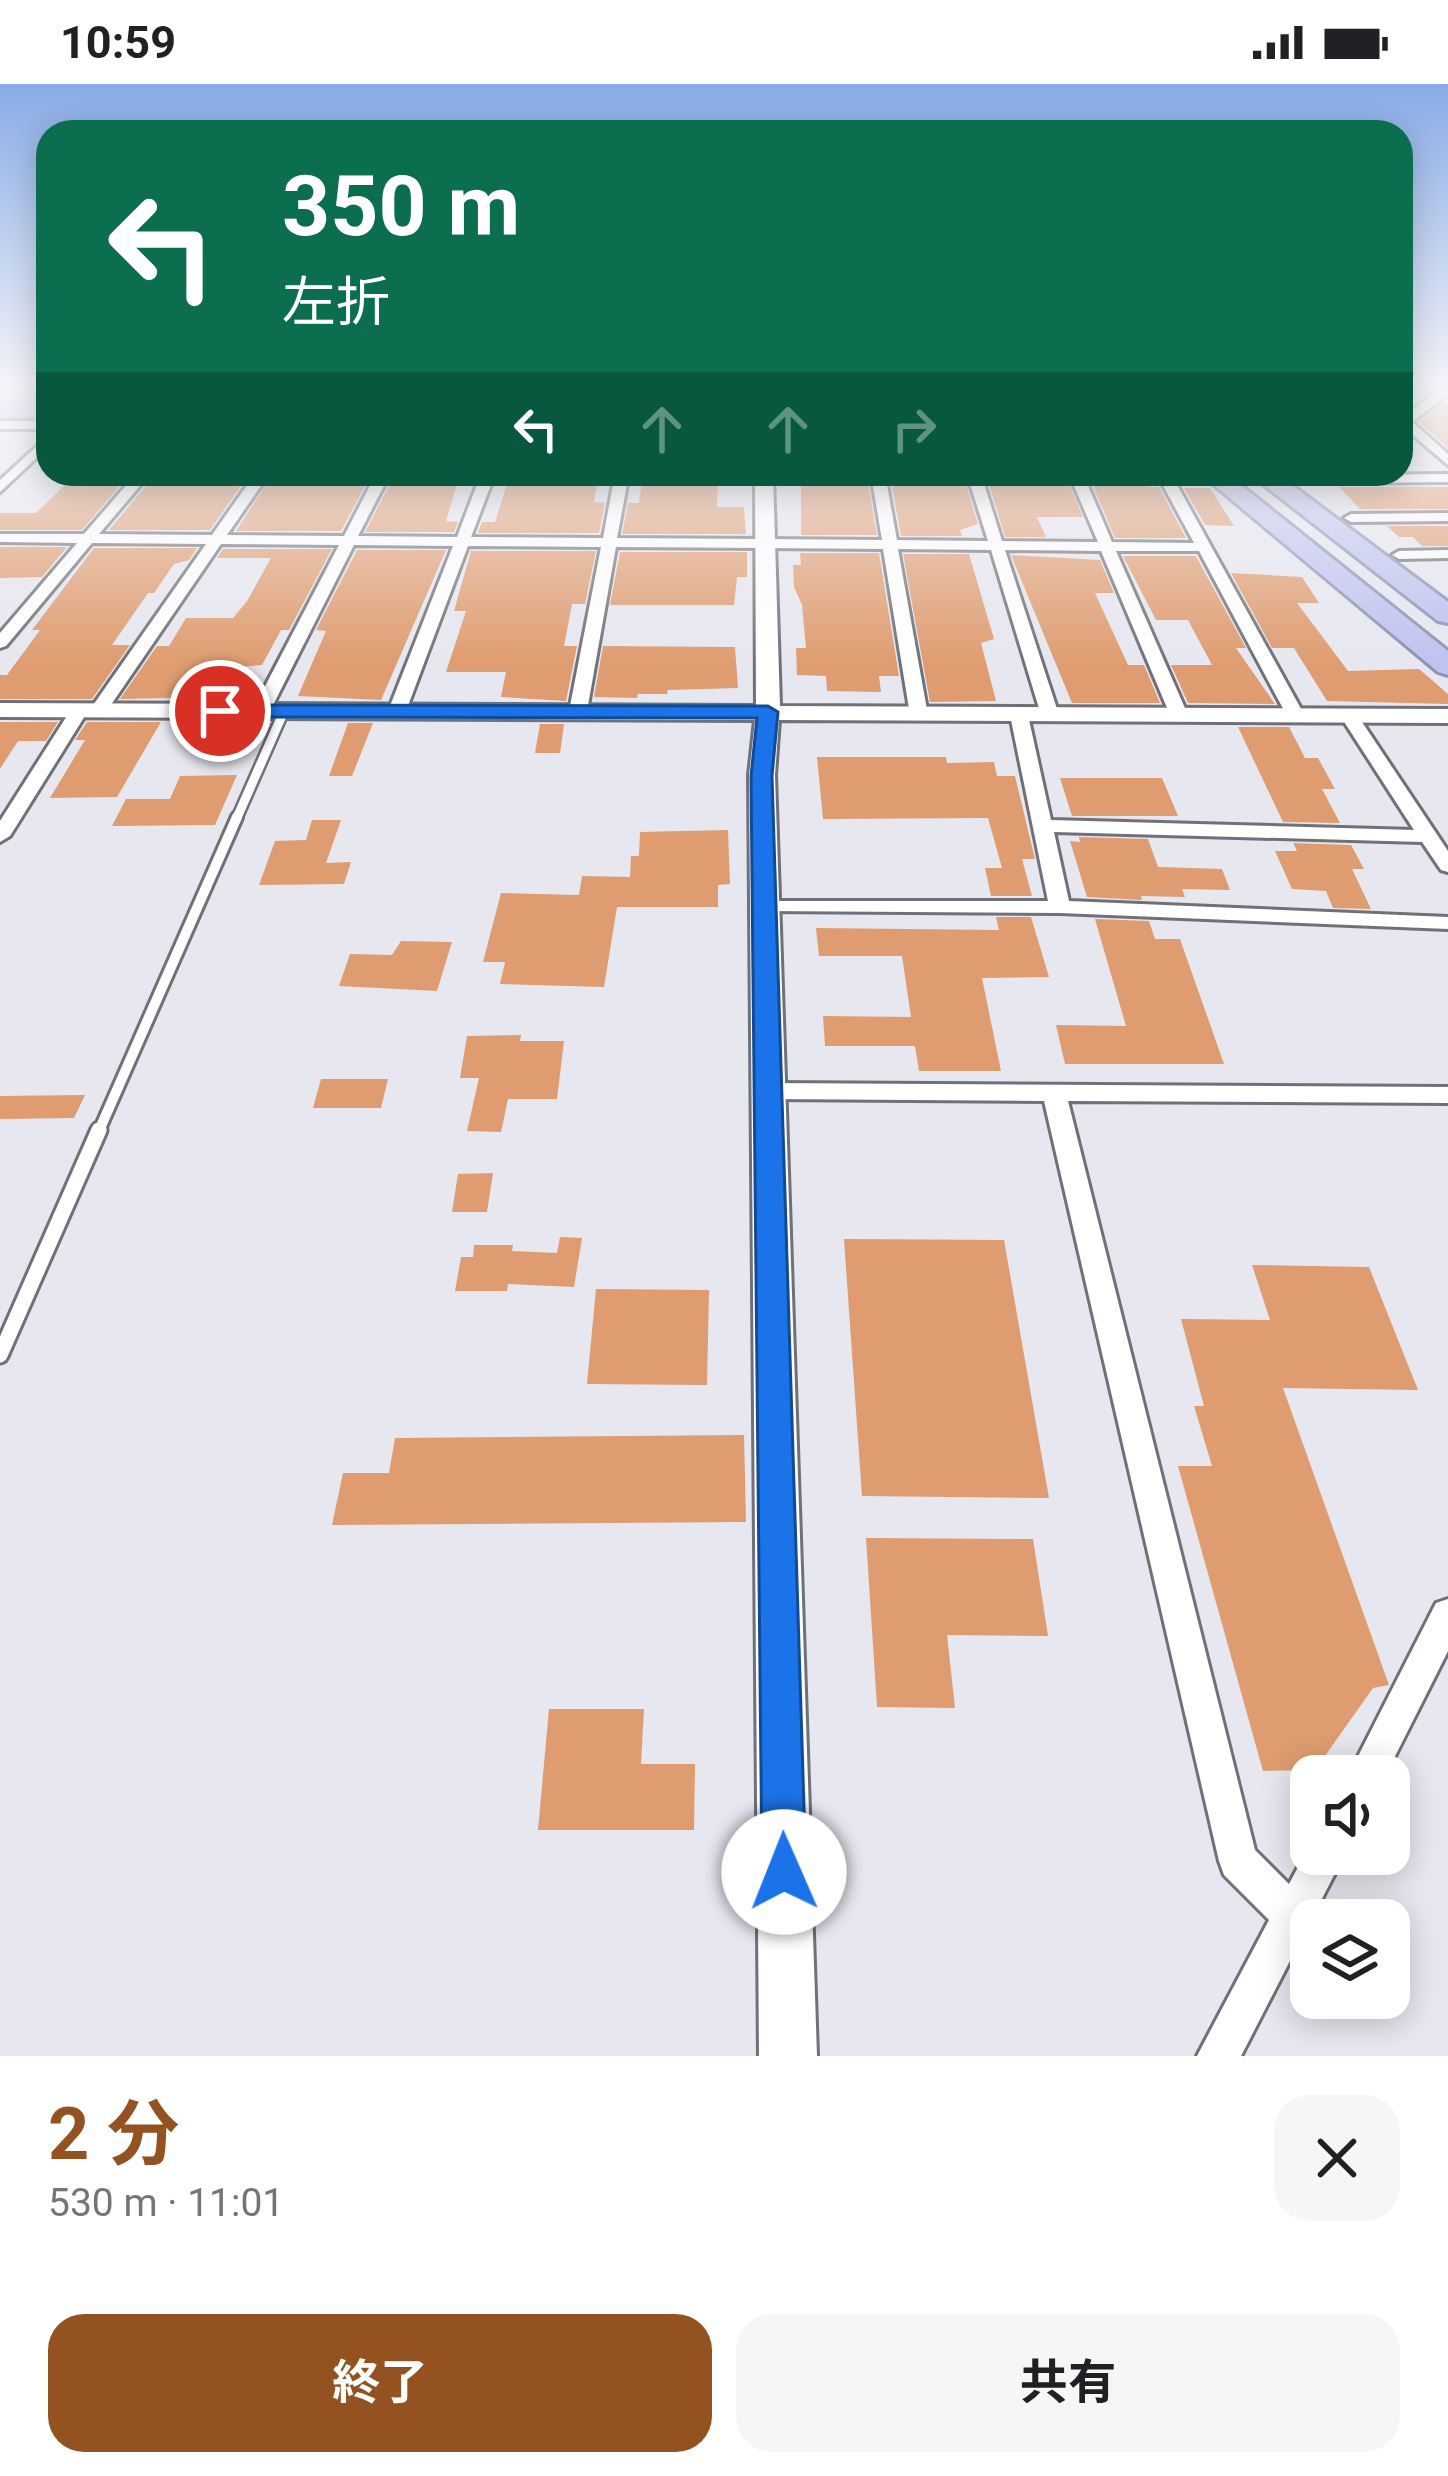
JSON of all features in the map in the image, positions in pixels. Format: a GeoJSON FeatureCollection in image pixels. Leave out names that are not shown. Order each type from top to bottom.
{"type":"FeatureCollection","features":[{"type":"Feature","properties":{"kind":"highway"},"geometry":{"type":"LineString","coordinates":[[1228,486],[1448,666]]}},
{"type":"Feature","properties":{"kind":"highway"},"geometry":{"type":"LineString","coordinates":[[1249,486],[1448,641]]}},
{"type":"Feature","properties":{"kind":"highway"},"geometry":{"type":"LineString","coordinates":[[1278,486],[1448,615]]}},
{"type":"Feature","properties":{"kind":"highway"},"geometry":{"type":"LineString","coordinates":[[1306,486],[1448,592]]}},
{"type":"Feature","properties":{"kind":"street"},"geometry":{"type":"LineString","coordinates":[[0,643],[133,486]]}},
{"type":"Feature","properties":{"kind":"street"},"geometry":{"type":"LineString","coordinates":[[0,836],[254,486]]}},
{"type":"Feature","properties":{"kind":"street"},"geometry":{"type":"LineString","coordinates":[[272,711],[377,486]]}},
{"type":"Feature","properties":{"kind":"street"},"geometry":{"type":"LineString","coordinates":[[397,711],[484,486]]}},
{"type":"Feature","properties":{"kind":"street"},"geometry":{"type":"LineString","coordinates":[[578,712],[620,486]]}},
{"type":"Feature","properties":{"kind":"street"},"geometry":{"type":"LineString","coordinates":[[765,486],[768,712],[762,776],[788,2056]]}},
{"type":"Feature","properties":{"kind":"street"},"geometry":{"type":"LineString","coordinates":[[880,486],[919,715]]}},
{"type":"Feature","properties":{"kind":"street"},"geometry":{"type":"LineString","coordinates":[[978,486],[1050,715]]}},
{"type":"Feature","properties":{"kind":"street"},"geometry":{"type":"LineString","coordinates":[[1081,486],[1180,716]]}},
{"type":"Feature","properties":{"kind":"street"},"geometry":{"type":"LineString","coordinates":[[1171,486],[1296,716]]}},
{"type":"Feature","properties":{"kind":"street"},"geometry":{"type":"LineString","coordinates":[[1381,486],[1386,491]]}},
{"type":"Feature","properties":{"kind":"street"},"geometry":{"type":"LineString","coordinates":[[1399,504],[1412,518]]}},
{"type":"Feature","properties":{"kind":"street"},"geometry":{"type":"LineString","coordinates":[[1351,518],[1448,517]]}},
{"type":"Feature","properties":{"kind":"street"},"geometry":{"type":"LineString","coordinates":[[0,538],[1204,547]]}},
{"type":"Feature","properties":{"kind":"street"},"geometry":{"type":"LineString","coordinates":[[1399,556],[1448,554]]}},
{"type":"Feature","properties":{"kind":"street"},"geometry":{"type":"LineString","coordinates":[[0,710],[1448,716]]}},
{"type":"Feature","properties":{"kind":"street"},"geometry":{"type":"LineString","coordinates":[[1019,716],[1060,907]]}},
{"type":"Feature","properties":{"kind":"street"},"geometry":{"type":"LineString","coordinates":[[1350,717],[1448,866]]}},
{"type":"Feature","properties":{"kind":"street"},"geometry":{"type":"LineString","coordinates":[[1042,826],[1429,836]]}},
{"type":"Feature","properties":{"kind":"street"},"geometry":{"type":"LineString","coordinates":[[765,907],[1060,907],[1448,923]]}},
{"type":"Feature","properties":{"kind":"street"},"geometry":{"type":"LineString","coordinates":[[768,1091],[1448,1095]]}},
{"type":"Feature","properties":{"kind":"street"},"geometry":{"type":"LineString","coordinates":[[1054,1092],[1238,1861],[1290,1913]]}},
{"type":"Feature","properties":{"kind":"street"},"geometry":{"type":"LineString","coordinates":[[1377,1755],[1448,1615]]}},
{"type":"Feature","properties":{"kind":"street"},"geometry":{"type":"LineString","coordinates":[[1218,2056],[1290,1924]]}},
{"type":"Feature","properties":{"kind":"lane"},"geometry":{"type":"LineString","coordinates":[[0,1355],[272,711]]}},
{"type":"Feature","properties":{"kind":"building"},"geometry":{"type":"Polygon","coordinates":[[[64,486],[120,486],[82,530],[0,530],[0,513],[36,513],[64,486]]]}},
{"type":"Feature","properties":{"kind":"building"},"geometry":{"type":"Polygon","coordinates":[[[146,486],[241,486],[210,530],[109,530],[146,486]]]}},
{"type":"Feature","properties":{"kind":"building"},"geometry":{"type":"Polygon","coordinates":[[[265,486],[365,486],[341,531],[236,531],[265,486]]]}},
{"type":"Feature","properties":{"kind":"building"},"geometry":{"type":"Polygon","coordinates":[[[389,486],[456,486],[446,521],[458,522],[454,532],[365,532],[389,486]]]}},
{"type":"Feature","properties":{"kind":"building"},"geometry":{"type":"Polygon","coordinates":[[[506,486],[597,486],[594,502],[605,503],[599,533],[478,533],[482,522],[495,522],[506,486]]]}},
{"type":"Feature","properties":{"kind":"building"},"geometry":{"type":"Polygon","coordinates":[[[641,486],[718,486],[717,507],[744,507],[746,534],[622,534],[628,503],[639,503],[641,486]]]}},
{"type":"Feature","properties":{"kind":"building"},"geometry":{"type":"Polygon","coordinates":[[[801,486],[869,486],[877,535],[801,535],[801,486]]]}},
{"type":"Feature","properties":{"kind":"building"},"geometry":{"type":"Polygon","coordinates":[[[892,486],[967,486],[978,524],[960,530],[962,536],[901,536],[892,486]]]}},
{"type":"Feature","properties":{"kind":"building"},"geometry":{"type":"Polygon","coordinates":[[[990,486],[1070,486],[1083,517],[1037,517],[1046,537],[1005,537],[990,486]]]}},
{"type":"Feature","properties":{"kind":"building"},"geometry":{"type":"Polygon","coordinates":[[[1093,486],[1159,487],[1186,538],[1115,538],[1093,486]]]}},
{"type":"Feature","properties":{"kind":"building"},"geometry":{"type":"Polygon","coordinates":[[[1339,487],[1448,487],[1448,509],[1360,509],[1339,487]]]}},
{"type":"Feature","properties":{"kind":"building"},"geometry":{"type":"Polygon","coordinates":[[[1184,488],[1210,488],[1234,526],[1205,525],[1184,488]]]}},
{"type":"Feature","properties":{"kind":"building"},"geometry":{"type":"Polygon","coordinates":[[[1387,526],[1448,526],[1448,546],[1422,546],[1387,526]]]}},
{"type":"Feature","properties":{"kind":"building"},"geometry":{"type":"Polygon","coordinates":[[[0,547],[67,547],[42,577],[0,578],[0,547]]]}},
{"type":"Feature","properties":{"kind":"building"},"geometry":{"type":"Polygon","coordinates":[[[94,548],[197,548],[189,560],[174,564],[154,593],[148,593],[112,645],[130,645],[92,699],[0,699],[0,675],[7,675],[40,630],[32,630],[94,548]]]}},
{"type":"Feature","properties":{"kind":"building"},"geometry":{"type":"Polygon","coordinates":[[[223,549],[332,549],[289,630],[281,630],[262,665],[228,668],[213,697],[120,699],[157,646],[169,646],[186,618],[233,618],[247,601],[271,558],[217,558],[223,549]]]}},
{"type":"Feature","properties":{"kind":"building"},"geometry":{"type":"Polygon","coordinates":[[[357,550],[446,550],[381,700],[298,696],[326,631],[316,630],[357,550]]]}},
{"type":"Feature","properties":{"kind":"building"},"geometry":{"type":"Polygon","coordinates":[[[471,551],[596,551],[585,604],[572,604],[564,646],[577,646],[566,701],[501,697],[506,672],[446,672],[466,611],[454,611],[471,551]]]}},
{"type":"Feature","properties":{"kind":"building"},"geometry":{"type":"Polygon","coordinates":[[[620,552],[747,552],[747,577],[737,577],[734,605],[610,605],[620,552]]]}},
{"type":"Feature","properties":{"kind":"building"},"geometry":{"type":"Polygon","coordinates":[[[800,553],[879,553],[899,676],[879,676],[881,692],[827,691],[826,676],[797,675],[796,648],[806,648],[802,605],[794,587],[793,565],[801,565],[800,553]]]}},
{"type":"Feature","properties":{"kind":"building"},"geometry":{"type":"Polygon","coordinates":[[[903,554],[969,554],[994,639],[981,643],[996,701],[930,702],[903,554]]]}},
{"type":"Feature","properties":{"kind":"building"},"geometry":{"type":"Polygon","coordinates":[[[1011,555],[1100,560],[1114,593],[1095,593],[1128,665],[1144,665],[1160,703],[1072,703],[1011,555]]]}},
{"type":"Feature","properties":{"kind":"building"},"geometry":{"type":"Polygon","coordinates":[[[1123,556],[1196,556],[1246,648],[1236,648],[1275,704],[1188,703],[1171,665],[1212,665],[1188,620],[1156,620],[1123,556]]]}},
{"type":"Feature","properties":{"kind":"building"},"geometry":{"type":"Polygon","coordinates":[[[1231,573],[1302,577],[1319,603],[1297,603],[1348,671],[1419,669],[1448,694],[1448,704],[1327,701],[1294,648],[1272,648],[1231,573]]]}},
{"type":"Feature","properties":{"kind":"building"},"geometry":{"type":"Polygon","coordinates":[[[603,646],[735,647],[738,688],[668,690],[667,694],[638,694],[637,698],[594,697],[603,646]]]}},
{"type":"Feature","properties":{"kind":"building"},"geometry":{"type":"Polygon","coordinates":[[[0,722],[58,722],[46,741],[18,741],[0,769],[0,722]]]}},
{"type":"Feature","properties":{"kind":"building"},"geometry":{"type":"Polygon","coordinates":[[[87,722],[161,722],[117,797],[50,798],[85,740],[75,740],[87,722]]]}},
{"type":"Feature","properties":{"kind":"building"},"geometry":{"type":"Polygon","coordinates":[[[348,723],[373,723],[352,776],[329,776],[348,723]]]}},
{"type":"Feature","properties":{"kind":"building"},"geometry":{"type":"Polygon","coordinates":[[[540,724],[564,724],[560,753],[535,753],[540,724]]]}},
{"type":"Feature","properties":{"kind":"building"},"geometry":{"type":"Polygon","coordinates":[[[1238,727],[1289,727],[1305,758],[1318,758],[1335,789],[1322,789],[1340,823],[1283,822],[1238,727]]]}},
{"type":"Feature","properties":{"kind":"building"},"geometry":{"type":"Polygon","coordinates":[[[817,757],[946,757],[947,763],[994,762],[997,776],[1015,776],[1035,859],[1022,859],[1032,896],[991,896],[985,868],[1002,868],[988,818],[823,819],[817,757]]]}},
{"type":"Feature","properties":{"kind":"building"},"geometry":{"type":"Polygon","coordinates":[[[237,775],[215,825],[112,826],[126,799],[170,799],[180,776],[237,775]]]}},
{"type":"Feature","properties":{"kind":"building"},"geometry":{"type":"Polygon","coordinates":[[[1060,778],[1162,778],[1178,816],[1072,816],[1060,778]]]}},
{"type":"Feature","properties":{"kind":"building"},"geometry":{"type":"Polygon","coordinates":[[[312,820],[341,820],[326,863],[351,862],[344,884],[259,885],[275,841],[306,840],[312,820]]]}},
{"type":"Feature","properties":{"kind":"building"},"geometry":{"type":"Polygon","coordinates":[[[728,830],[730,884],[718,885],[718,907],[617,907],[604,987],[500,984],[505,962],[483,962],[501,893],[579,895],[582,876],[630,877],[631,856],[639,856],[640,832],[728,830]]]}},
{"type":"Feature","properties":{"kind":"building"},"geometry":{"type":"Polygon","coordinates":[[[1079,837],[1148,839],[1158,867],[1222,869],[1230,890],[1182,889],[1185,897],[1141,896],[1142,900],[1087,897],[1070,841],[1080,842],[1079,837]]]}},
{"type":"Feature","properties":{"kind":"building"},"geometry":{"type":"Polygon","coordinates":[[[1293,843],[1351,845],[1364,869],[1352,869],[1371,909],[1333,908],[1326,891],[1292,889],[1275,851],[1297,851],[1293,843]]]}},
{"type":"Feature","properties":{"kind":"building"},"geometry":{"type":"Polygon","coordinates":[[[996,917],[1031,917],[1049,977],[982,978],[1001,1071],[919,1071],[915,1046],[825,1046],[823,1016],[911,1017],[902,956],[819,956],[816,928],[999,930],[996,917]]]}},
{"type":"Feature","properties":{"kind":"building"},"geometry":{"type":"Polygon","coordinates":[[[1095,919],[1149,921],[1155,939],[1180,939],[1224,1064],[1065,1064],[1056,1025],[1126,1026],[1095,919]]]}},
{"type":"Feature","properties":{"kind":"building"},"geometry":{"type":"Polygon","coordinates":[[[401,941],[452,942],[437,991],[339,986],[350,954],[392,955],[401,941]]]}},
{"type":"Feature","properties":{"kind":"building"},"geometry":{"type":"Polygon","coordinates":[[[521,1035],[520,1041],[564,1041],[557,1099],[508,1099],[501,1132],[467,1131],[479,1078],[460,1078],[467,1036],[521,1035]]]}},
{"type":"Feature","properties":{"kind":"building"},"geometry":{"type":"Polygon","coordinates":[[[321,1079],[388,1079],[381,1108],[313,1108],[321,1079]]]}},
{"type":"Feature","properties":{"kind":"building"},"geometry":{"type":"Polygon","coordinates":[[[85,1095],[74,1118],[0,1119],[0,1096],[85,1095]]]}},
{"type":"Feature","properties":{"kind":"building"},"geometry":{"type":"Polygon","coordinates":[[[493,1173],[487,1212],[452,1212],[458,1174],[493,1173]]]}},
{"type":"Feature","properties":{"kind":"building"},"geometry":{"type":"Polygon","coordinates":[[[560,1237],[582,1238],[574,1287],[508,1284],[507,1291],[455,1291],[461,1257],[473,1257],[474,1245],[513,1245],[512,1251],[557,1253],[560,1237]]]}},
{"type":"Feature","properties":{"kind":"building"},"geometry":{"type":"Polygon","coordinates":[[[844,1239],[1004,1240],[1049,1498],[862,1496],[844,1239]]]}},
{"type":"Feature","properties":{"kind":"building"},"geometry":{"type":"Polygon","coordinates":[[[1252,1265],[1369,1267],[1418,1390],[1283,1388],[1389,1685],[1373,1688],[1326,1755],[1290,1755],[1290,1770],[1263,1771],[1178,1466],[1212,1466],[1194,1406],[1204,1406],[1181,1319],[1270,1320],[1252,1265]]]}},
{"type":"Feature","properties":{"kind":"building"},"geometry":{"type":"Polygon","coordinates":[[[596,1289],[709,1290],[707,1385],[587,1384],[596,1289]]]}},
{"type":"Feature","properties":{"kind":"building"},"geometry":{"type":"Polygon","coordinates":[[[744,1435],[746,1522],[332,1525],[343,1473],[389,1473],[395,1438],[744,1435]]]}},
{"type":"Feature","properties":{"kind":"building"},"geometry":{"type":"Polygon","coordinates":[[[866,1538],[1033,1539],[1048,1636],[947,1635],[955,1708],[877,1707],[866,1538]]]}},
{"type":"Feature","properties":{"kind":"building"},"geometry":{"type":"Polygon","coordinates":[[[549,1709],[644,1709],[641,1764],[695,1764],[694,1830],[538,1830],[549,1709]]]}},
{"type":"Feature","properties":{"kind":"route"},"geometry":{"type":"LineString","coordinates":[[220,711],[768,712],[762,776],[784,1872]]}}]}
